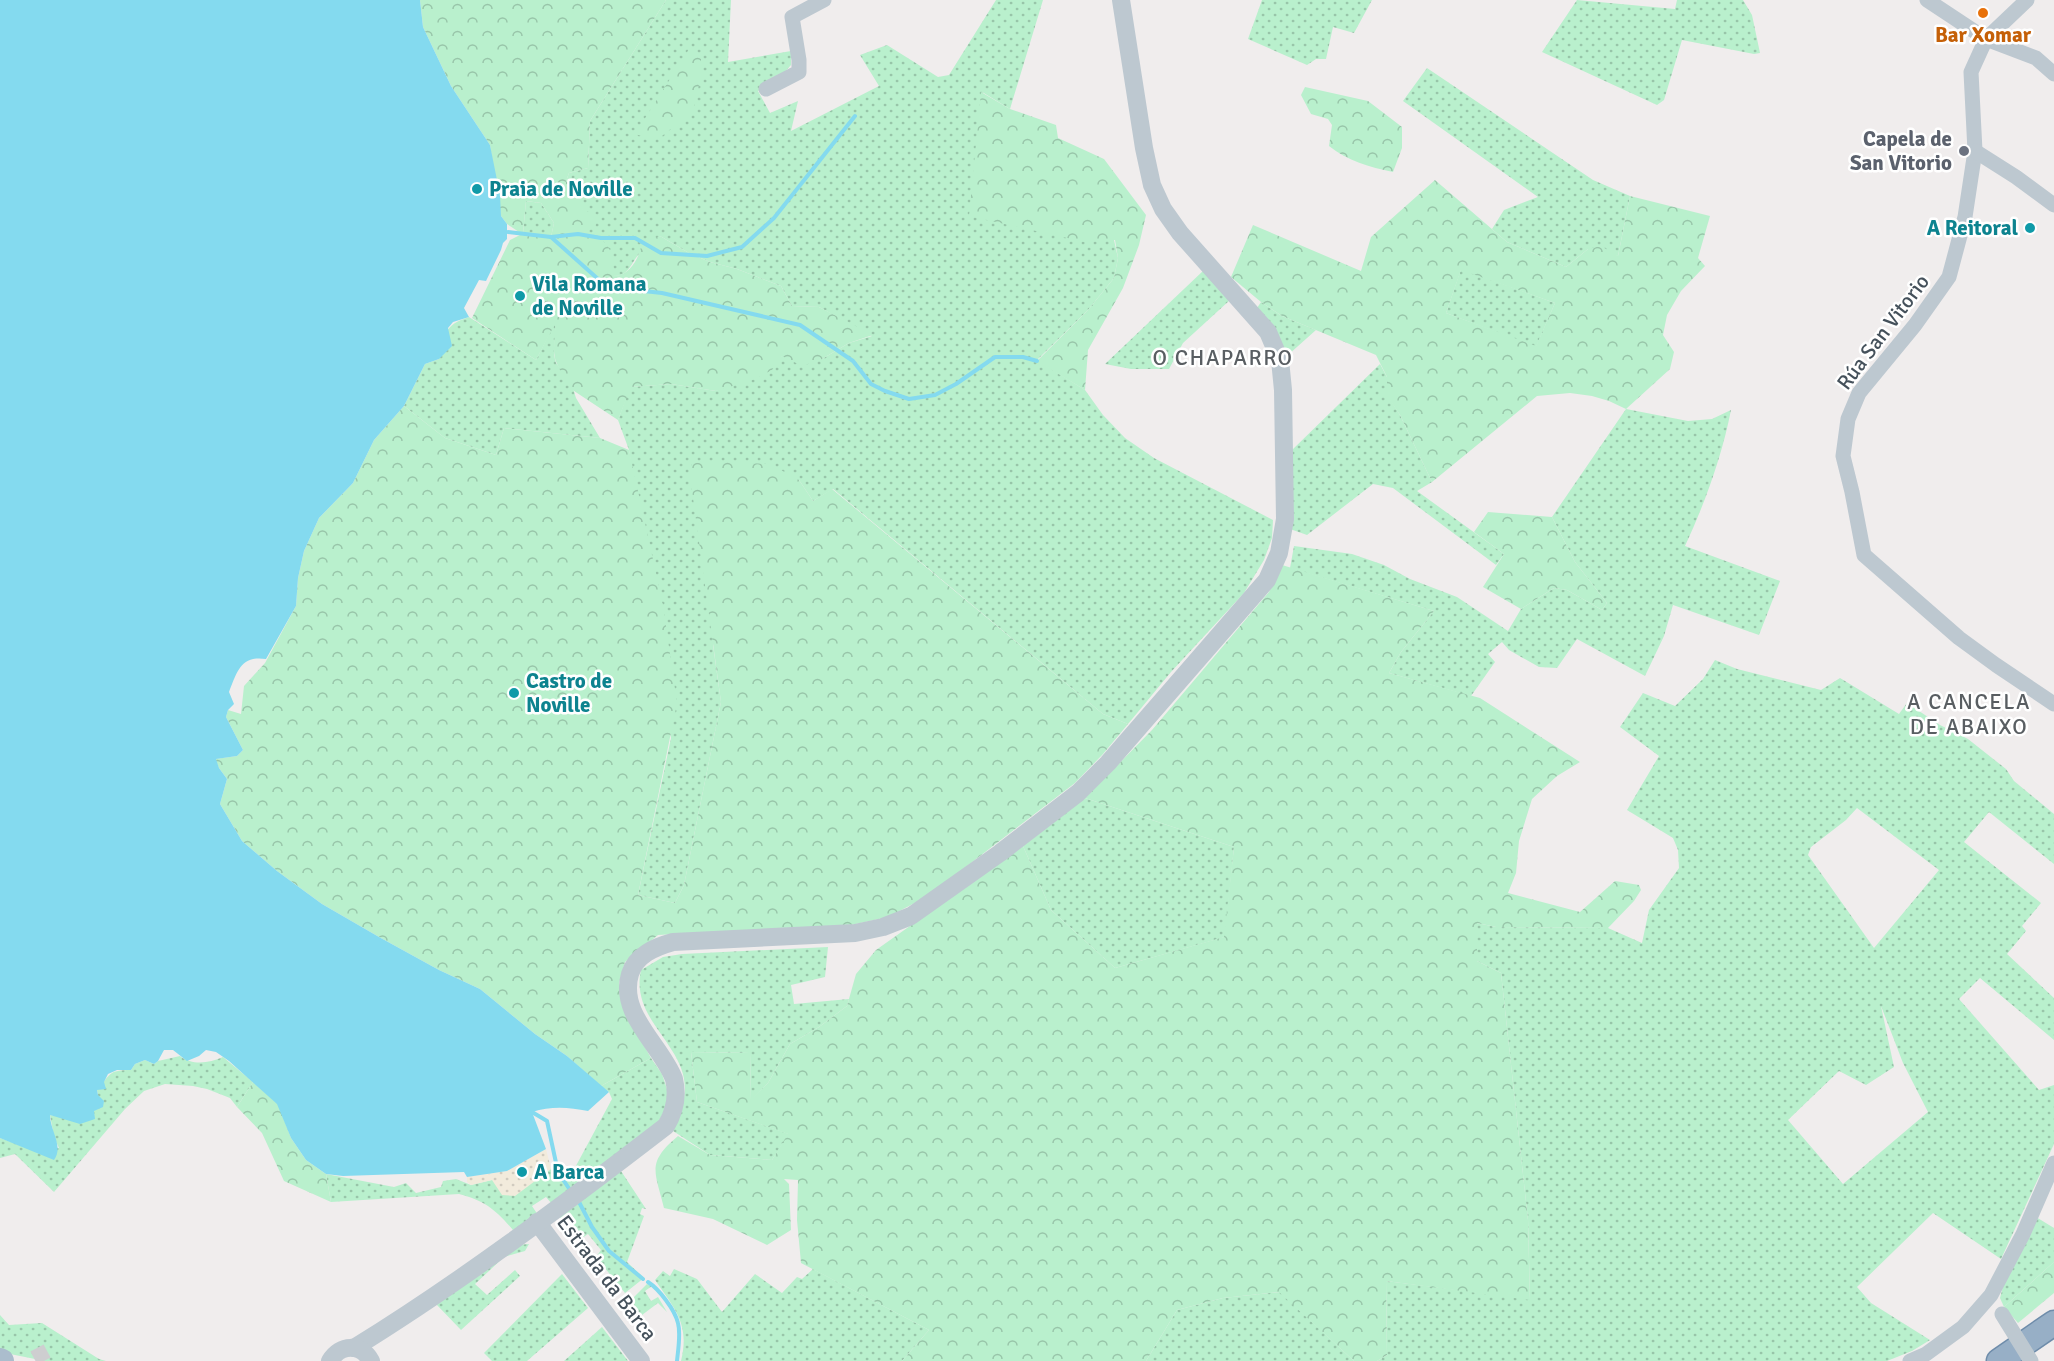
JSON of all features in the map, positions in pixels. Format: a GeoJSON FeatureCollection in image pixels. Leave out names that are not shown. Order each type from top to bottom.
{"type":"FeatureCollection","features":[{"type":"Feature","properties":{"kind":"highway"},"geometry":{"type":"LineString","coordinates":[[1999,1361],[2054,1323]]}},
{"type":"Feature","properties":{"kind":"street"},"geometry":{"type":"LineString","coordinates":[[766,89],[799,72],[792,18],[824,0]]}},
{"type":"Feature","properties":{"kind":"street"},"geometry":{"type":"LineString","coordinates":[[330,1361],[340,1350],[354,1348],[401,1319],[666,1126],[675,1106],[676,1087],[671,1071],[630,1001],[630,976],[633,966],[641,957],[660,945],[673,942],[855,933],[883,927],[911,916],[1000,853],[1078,793],[1116,755],[1259,589],[1270,573],[1279,554],[1285,519],[1283,390],[1280,360],[1268,332],[1180,233],[1163,209],[1152,185],[1121,0]]}},
{"type":"Feature","properties":{"kind":"street"},"geometry":{"type":"LineString","coordinates":[[1927,0],[1986,39],[2036,58],[2054,74]]}},
{"type":"Feature","properties":{"kind":"street"},"geometry":{"type":"LineString","coordinates":[[1986,39],[2027,0]]}},
{"type":"Feature","properties":{"kind":"street","name":"Rúa San Vitorio"},"geometry":{"type":"LineString","coordinates":[[1986,39],[1971,72],[1975,151],[1965,217],[1949,277],[1915,325],[1859,393],[1848,419],[1843,456],[1864,555],[1959,638],[2054,704]]}},
{"type":"Feature","properties":{"kind":"street"},"geometry":{"type":"LineString","coordinates":[[1975,151],[2054,205]]}},
{"type":"Feature","properties":{"kind":"street"},"geometry":{"type":"LineString","coordinates":[[1910,1361],[1926,1354],[1963,1327],[1991,1295],[2023,1234],[2054,1163]]}},
{"type":"Feature","properties":{"kind":"street","name":"Estrada da Barca"},"geometry":{"type":"LineString","coordinates":[[537,1222],[641,1361]]}},
{"type":"Feature","properties":{"kind":"street"},"geometry":{"type":"LineString","coordinates":[[1991,1295],[2031,1361]]}},
{"type":"Feature","properties":{"kind":"street"},"geometry":{"type":"LineString","coordinates":[[354,1348],[364,1352],[371,1361],[401,1319]]}},
{"type":"Feature","properties":{"kind":"green space"},"geometry":{"type":"Polygon","coordinates":[[[420,0],[666,0],[590,121],[588,168],[569,173],[564,187],[582,195],[583,210],[598,215],[595,227],[580,234],[599,239],[608,246],[615,276],[626,272],[634,264],[642,242],[660,236],[710,262],[737,269],[781,286],[792,306],[819,307],[873,335],[849,343],[822,359],[802,366],[782,356],[772,370],[755,379],[716,391],[671,384],[631,387],[618,420],[571,389],[555,359],[555,324],[536,360],[472,318],[510,240],[522,234],[507,224],[501,216],[490,145],[451,86],[423,27],[420,0]],[[526,201],[523,234],[551,237],[554,223],[541,203],[526,201]]]}},
{"type":"Feature","properties":{"kind":"green space"},"geometry":{"type":"Polygon","coordinates":[[[666,0],[731,0],[728,62],[791,51],[791,65],[783,74],[758,91],[770,113],[798,101],[791,131],[879,86],[860,55],[887,45],[938,77],[949,75],[996,0],[1043,0],[1010,109],[982,92],[1101,240],[1114,240],[1118,258],[1114,278],[1088,310],[1037,360],[1085,390],[1103,415],[1125,438],[1154,458],[1273,520],[1272,538],[1264,560],[1244,593],[1171,672],[1128,724],[1103,714],[833,489],[813,501],[799,480],[713,645],[721,702],[684,885],[675,903],[638,895],[671,738],[629,450],[618,420],[630,387],[671,384],[716,391],[782,356],[822,359],[849,343],[872,336],[819,307],[792,306],[781,286],[737,269],[710,262],[660,236],[642,250],[627,271],[615,276],[578,234],[583,210],[564,187],[569,173],[588,168],[590,121],[666,0]]]}},
{"type":"Feature","properties":{"kind":"green space"},"geometry":{"type":"Polygon","coordinates":[[[1262,0],[1372,0],[1354,33],[1333,27],[1326,59],[1316,59],[1307,65],[1248,39],[1262,0]]]}},
{"type":"Feature","properties":{"kind":"green space"},"geometry":{"type":"Polygon","coordinates":[[[1577,0],[1675,9],[1677,0],[1743,0],[1752,15],[1760,53],[1754,54],[1682,40],[1664,100],[1657,105],[1542,52],[1577,0]]]}},
{"type":"Feature","properties":{"kind":"green space"},"geometry":{"type":"Polygon","coordinates":[[[689,49],[701,54],[701,76],[693,111],[662,136],[648,138],[635,134],[689,49]]]}},
{"type":"Feature","properties":{"kind":"green space"},"geometry":{"type":"Polygon","coordinates":[[[1427,68],[1593,180],[1630,196],[1618,256],[1588,249],[1566,267],[1507,242],[1492,229],[1504,210],[1538,197],[1403,101],[1427,68]]]}},
{"type":"Feature","properties":{"kind":"green space"},"geometry":{"type":"Polygon","coordinates":[[[1305,87],[1368,101],[1402,127],[1402,148],[1393,172],[1359,163],[1329,146],[1332,125],[1328,119],[1311,114],[1301,95],[1305,87]]]}},
{"type":"Feature","properties":{"kind":"green space"},"geometry":{"type":"Polygon","coordinates":[[[981,92],[1010,109],[1056,125],[1058,138],[1104,159],[1146,215],[1139,245],[1123,288],[1088,350],[1085,390],[1037,361],[1088,310],[1114,278],[1118,258],[1115,240],[1085,242],[969,216],[981,92]]]}},
{"type":"Feature","properties":{"kind":"green space"},"geometry":{"type":"Polygon","coordinates":[[[1435,180],[1507,242],[1566,267],[1588,249],[1601,246],[1618,256],[1630,196],[1710,216],[1698,258],[1705,266],[1681,291],[1667,315],[1663,335],[1674,352],[1670,369],[1626,409],[1592,396],[1570,393],[1537,396],[1432,482],[1400,415],[1387,396],[1387,377],[1376,355],[1282,316],[1231,277],[1253,225],[1361,271],[1371,237],[1435,180]],[[1461,270],[1446,313],[1536,346],[1555,303],[1461,270]]]}},
{"type":"Feature","properties":{"kind":"green space"},"geometry":{"type":"Polygon","coordinates":[[[526,201],[541,203],[554,223],[551,237],[523,234],[526,201]]]}},
{"type":"Feature","properties":{"kind":"green space"},"geometry":{"type":"Polygon","coordinates":[[[1461,269],[1555,303],[1536,347],[1446,313],[1461,269]]]}},
{"type":"Feature","properties":{"kind":"green space"},"geometry":{"type":"Polygon","coordinates":[[[1204,270],[1230,300],[1183,343],[1169,369],[1131,369],[1105,364],[1204,270]]]}},
{"type":"Feature","properties":{"kind":"green space"},"geometry":{"type":"Polygon","coordinates":[[[1261,302],[1282,316],[1316,330],[1288,355],[1257,308],[1261,302]]]}},
{"type":"Feature","properties":{"kind":"green space"},"geometry":{"type":"Polygon","coordinates":[[[469,317],[536,360],[556,320],[554,355],[556,363],[571,382],[576,398],[600,438],[504,428],[496,455],[445,438],[404,406],[425,364],[439,359],[446,332],[460,320],[469,317]]]}},
{"type":"Feature","properties":{"kind":"green space"},"geometry":{"type":"Polygon","coordinates":[[[1380,364],[1387,377],[1388,396],[1400,415],[1432,482],[1417,491],[1504,554],[1496,565],[1393,488],[1373,484],[1307,535],[1290,529],[1291,451],[1380,364]]]}},
{"type":"Feature","properties":{"kind":"green space"},"geometry":{"type":"Polygon","coordinates":[[[404,406],[445,438],[496,455],[504,428],[600,438],[629,450],[663,605],[677,703],[638,895],[675,903],[684,885],[721,702],[690,476],[692,463],[770,464],[799,480],[813,501],[832,489],[1103,714],[1128,724],[1075,783],[928,896],[888,917],[851,925],[658,935],[625,962],[619,983],[632,1024],[651,1058],[601,1086],[567,1056],[535,1034],[480,989],[439,970],[322,904],[277,871],[242,841],[220,804],[227,779],[215,759],[237,756],[243,750],[226,717],[228,710],[241,714],[244,686],[265,663],[296,606],[298,578],[304,551],[319,518],[353,483],[374,440],[404,406]]]}},
{"type":"Feature","properties":{"kind":"green space"},"geometry":{"type":"Polygon","coordinates":[[[1626,409],[1688,421],[1712,419],[1731,410],[1712,479],[1685,546],[1780,581],[1759,635],[1673,605],[1664,636],[1645,676],[1577,639],[1557,668],[1539,667],[1509,650],[1502,642],[1488,654],[1495,662],[1471,696],[1389,673],[1401,652],[1434,611],[1290,568],[1294,546],[1352,554],[1384,565],[1410,579],[1457,597],[1508,631],[1521,609],[1554,588],[1567,590],[1602,610],[1607,603],[1575,562],[1552,517],[1626,409]]]}},
{"type":"Feature","properties":{"kind":"green space"},"geometry":{"type":"Polygon","coordinates":[[[1488,512],[1552,517],[1575,562],[1607,603],[1602,610],[1567,590],[1554,588],[1521,609],[1483,587],[1504,554],[1474,532],[1488,512]]]}},
{"type":"Feature","properties":{"kind":"green space"},"geometry":{"type":"Polygon","coordinates":[[[1282,565],[1434,611],[1401,652],[1389,673],[1480,698],[1580,762],[1557,776],[1532,799],[1519,841],[1516,873],[1508,893],[1580,912],[1615,881],[1639,885],[1641,890],[1634,901],[1608,928],[1496,927],[1477,923],[1477,961],[1501,973],[1528,1220],[1530,1300],[1386,1281],[1387,1355],[1377,1361],[1354,1361],[1279,1292],[1223,1298],[1177,1310],[1146,1361],[902,1361],[929,1330],[801,1263],[797,1220],[798,1180],[784,1179],[789,1184],[791,1230],[767,1245],[713,1219],[664,1208],[656,1176],[657,1161],[661,1153],[678,1136],[710,1155],[772,1160],[788,1134],[697,1102],[691,1052],[750,1053],[751,1100],[768,1083],[790,1044],[819,1027],[847,1006],[856,974],[876,950],[1023,846],[1051,910],[1115,968],[1224,937],[1234,847],[1085,798],[1152,730],[1269,592],[1282,565]]]}},
{"type":"Feature","properties":{"kind":"green space"},"geometry":{"type":"Polygon","coordinates":[[[1715,660],[1737,669],[1821,690],[1840,678],[1899,714],[1907,703],[1940,725],[1968,739],[2006,769],[2014,781],[2054,814],[2054,864],[1989,812],[1964,842],[2041,903],[2022,926],[2026,931],[2007,954],[2054,998],[2054,1040],[1980,978],[1959,999],[2039,1090],[2054,1085],[2054,1144],[2001,1259],[1933,1213],[1857,1287],[1871,1303],[1930,1340],[1912,1351],[1887,1361],[1377,1361],[1387,1355],[1386,1281],[1530,1299],[1528,1220],[1501,973],[1477,961],[1477,923],[1496,927],[1608,928],[1642,943],[1649,910],[1679,868],[1678,850],[1673,838],[1627,810],[1659,756],[1620,727],[1643,693],[1675,706],[1703,679],[1715,660]],[[1857,808],[1846,820],[1811,847],[1808,855],[1874,948],[1939,870],[1857,808]],[[1881,1006],[1894,1067],[1866,1085],[1839,1071],[1788,1120],[1843,1184],[1928,1112],[1903,1063],[1881,1006]]]}},
{"type":"Feature","properties":{"kind":"green space"},"geometry":{"type":"Polygon","coordinates":[[[1085,798],[1234,847],[1225,937],[1115,968],[1051,910],[1023,846],[1085,798]]]}},
{"type":"Feature","properties":{"kind":"green space"},"geometry":{"type":"Polygon","coordinates":[[[828,947],[825,977],[791,985],[794,1004],[849,999],[847,1006],[819,1027],[790,1044],[768,1083],[751,1101],[750,1053],[691,1052],[697,1102],[789,1134],[772,1160],[710,1155],[670,1129],[683,1104],[685,1082],[679,1063],[647,1011],[640,992],[641,970],[663,957],[682,954],[828,947]]]}},
{"type":"Feature","properties":{"kind":"green space"},"geometry":{"type":"Polygon","coordinates":[[[180,1056],[190,1061],[201,1062],[223,1057],[253,1082],[237,1107],[230,1098],[193,1086],[165,1084],[144,1091],[125,1109],[54,1192],[15,1154],[0,1158],[0,1138],[11,1142],[59,1148],[54,1137],[50,1115],[94,1111],[97,1090],[114,1072],[131,1070],[135,1064],[145,1060],[154,1064],[180,1056]]]}},
{"type":"Feature","properties":{"kind":"green space"},"geometry":{"type":"Polygon","coordinates":[[[651,1058],[662,1074],[667,1089],[668,1103],[656,1127],[552,1204],[546,1197],[532,1206],[538,1215],[513,1230],[501,1216],[489,1207],[459,1194],[331,1202],[326,1174],[394,1187],[406,1183],[416,1193],[441,1187],[443,1181],[456,1179],[471,1185],[492,1180],[535,1179],[551,1169],[571,1175],[612,1099],[609,1092],[601,1086],[651,1058]]]}},
{"type":"Feature","properties":{"kind":"green space"},"geometry":{"type":"Polygon","coordinates":[[[253,1082],[278,1104],[291,1138],[306,1160],[326,1174],[331,1202],[284,1181],[262,1133],[237,1107],[253,1082]]]}},
{"type":"Feature","properties":{"kind":"green space"},"geometry":{"type":"Polygon","coordinates":[[[621,1171],[646,1209],[642,1208],[640,1214],[644,1216],[627,1262],[644,1278],[625,1293],[596,1257],[601,1250],[588,1234],[582,1238],[571,1238],[560,1220],[560,1213],[621,1171]]]}},
{"type":"Feature","properties":{"kind":"green space"},"geometry":{"type":"Polygon","coordinates":[[[2036,1217],[2054,1228],[2054,1262],[2004,1307],[2000,1298],[2004,1283],[2036,1217]]]}},
{"type":"Feature","properties":{"kind":"green space"},"geometry":{"type":"Polygon","coordinates":[[[529,1244],[525,1251],[504,1257],[475,1284],[487,1295],[515,1270],[520,1276],[461,1330],[436,1304],[516,1245],[529,1244]]]}},
{"type":"Feature","properties":{"kind":"green space"},"geometry":{"type":"Polygon","coordinates":[[[2054,1262],[2054,1293],[2018,1323],[2004,1307],[2054,1262]]]}},
{"type":"Feature","properties":{"kind":"green space"},"geometry":{"type":"Polygon","coordinates":[[[674,1269],[697,1279],[722,1312],[755,1274],[782,1293],[797,1277],[802,1279],[813,1269],[929,1330],[902,1361],[681,1361],[684,1337],[682,1327],[674,1309],[655,1280],[663,1271],[670,1276],[674,1269]]]}},
{"type":"Feature","properties":{"kind":"green space"},"geometry":{"type":"Polygon","coordinates":[[[562,1274],[588,1308],[527,1361],[492,1361],[484,1353],[562,1274]]]}},
{"type":"Feature","properties":{"kind":"green space"},"geometry":{"type":"Polygon","coordinates":[[[647,1284],[652,1286],[645,1291],[651,1301],[658,1297],[667,1312],[658,1303],[642,1315],[631,1304],[631,1300],[647,1284]]]}},
{"type":"Feature","properties":{"kind":"green space"},"geometry":{"type":"Polygon","coordinates":[[[1280,1292],[1354,1361],[1146,1361],[1177,1310],[1223,1298],[1280,1292]]]}},
{"type":"Feature","properties":{"kind":"green space"},"geometry":{"type":"Polygon","coordinates":[[[0,1315],[9,1325],[42,1323],[99,1359],[106,1361],[45,1361],[0,1352],[0,1315]]]}},
{"type":"Feature","properties":{"kind":"green space"},"geometry":{"type":"Polygon","coordinates":[[[602,1327],[628,1361],[564,1361],[602,1327]]]}},
{"type":"Feature","properties":{"kind":"sand","name":"A Barca"},"geometry":{"type":"Polygon","coordinates":[[[546,1149],[551,1169],[515,1196],[502,1195],[492,1180],[471,1185],[467,1182],[467,1177],[507,1171],[546,1149]]]}},
{"type":"Feature","properties":{"kind":"water"},"geometry":{"type":"Polygon","coordinates":[[[0,0],[420,0],[423,27],[451,86],[490,145],[500,195],[501,216],[507,224],[507,239],[486,281],[479,280],[464,308],[469,317],[453,322],[448,328],[452,346],[439,359],[425,364],[404,406],[374,440],[353,483],[319,518],[304,551],[298,578],[296,606],[266,659],[258,658],[245,662],[229,692],[234,704],[228,710],[226,717],[243,750],[237,756],[216,759],[227,779],[220,804],[242,841],[277,871],[322,904],[439,970],[480,989],[535,1034],[567,1056],[609,1092],[588,1111],[560,1108],[532,1112],[546,1149],[507,1171],[467,1177],[464,1172],[343,1176],[326,1174],[306,1160],[291,1138],[277,1104],[229,1061],[216,1052],[206,1050],[187,1061],[173,1050],[164,1050],[154,1064],[145,1060],[135,1064],[131,1070],[117,1070],[108,1074],[104,1082],[106,1089],[97,1090],[98,1095],[104,1101],[103,1107],[94,1111],[95,1119],[80,1124],[50,1115],[58,1149],[54,1160],[0,1138],[0,0]]]}},
{"type":"Feature","properties":{"kind":"waterway"},"geometry":{"type":"LineString","coordinates":[[508,232],[551,237],[578,234],[601,238],[635,238],[661,253],[707,256],[742,247],[774,218],[855,116]]}},
{"type":"Feature","properties":{"kind":"waterway"},"geometry":{"type":"LineString","coordinates":[[551,237],[607,287],[662,293],[800,325],[853,361],[871,384],[909,399],[935,395],[956,384],[995,357],[1023,357],[1037,361]]}},
{"type":"Feature","properties":{"kind":"waterway"},"geometry":{"type":"LineString","coordinates":[[532,1112],[547,1121],[558,1172],[570,1190]]}},
{"type":"Feature","properties":{"kind":"waterway"},"geometry":{"type":"LineString","coordinates":[[578,1200],[592,1227],[609,1251],[643,1279]]}},
{"type":"Feature","properties":{"kind":"waterway"},"geometry":{"type":"LineString","coordinates":[[648,1282],[666,1300],[674,1312],[679,1332],[677,1361]]}},
{"type":"Feature","properties":{"kind":"tunnel"},"geometry":{"type":"LineString","coordinates":[[37,1348],[44,1361]]}},
{"type":"Feature","properties":{"kind":"place","name":"Bar Xomar"},"geometry":{"type":"Point","coordinates":[1983,13]}},
{"type":"Feature","properties":{"kind":"place","name":"Capela de San Vitorio"},"geometry":{"type":"Point","coordinates":[1964,151]}},
{"type":"Feature","properties":{"kind":"place","name":"Praia de Noville"},"geometry":{"type":"Point","coordinates":[477,189]}},
{"type":"Feature","properties":{"kind":"place","name":"A Reitoral"},"geometry":{"type":"Point","coordinates":[2030,228]}},
{"type":"Feature","properties":{"kind":"place","name":"Vila Romana de Noville"},"geometry":{"type":"Point","coordinates":[520,296]}},
{"type":"Feature","properties":{"kind":"place","name":"Castro de Noville"},"geometry":{"type":"Point","coordinates":[514,693]}},
{"type":"Feature","properties":{"kind":"place","name":"A Barca"},"geometry":{"type":"Point","coordinates":[522,1172]}},
{"type":"Feature","properties":{"kind":"district","name":"O CHAPARRO"},"geometry":{"type":"Point","coordinates":[1223,357]}},
{"type":"Feature","properties":{"kind":"district","name":"A CANCELA DE ABAIXO"},"geometry":{"type":"Point","coordinates":[1969,714]}}]}
